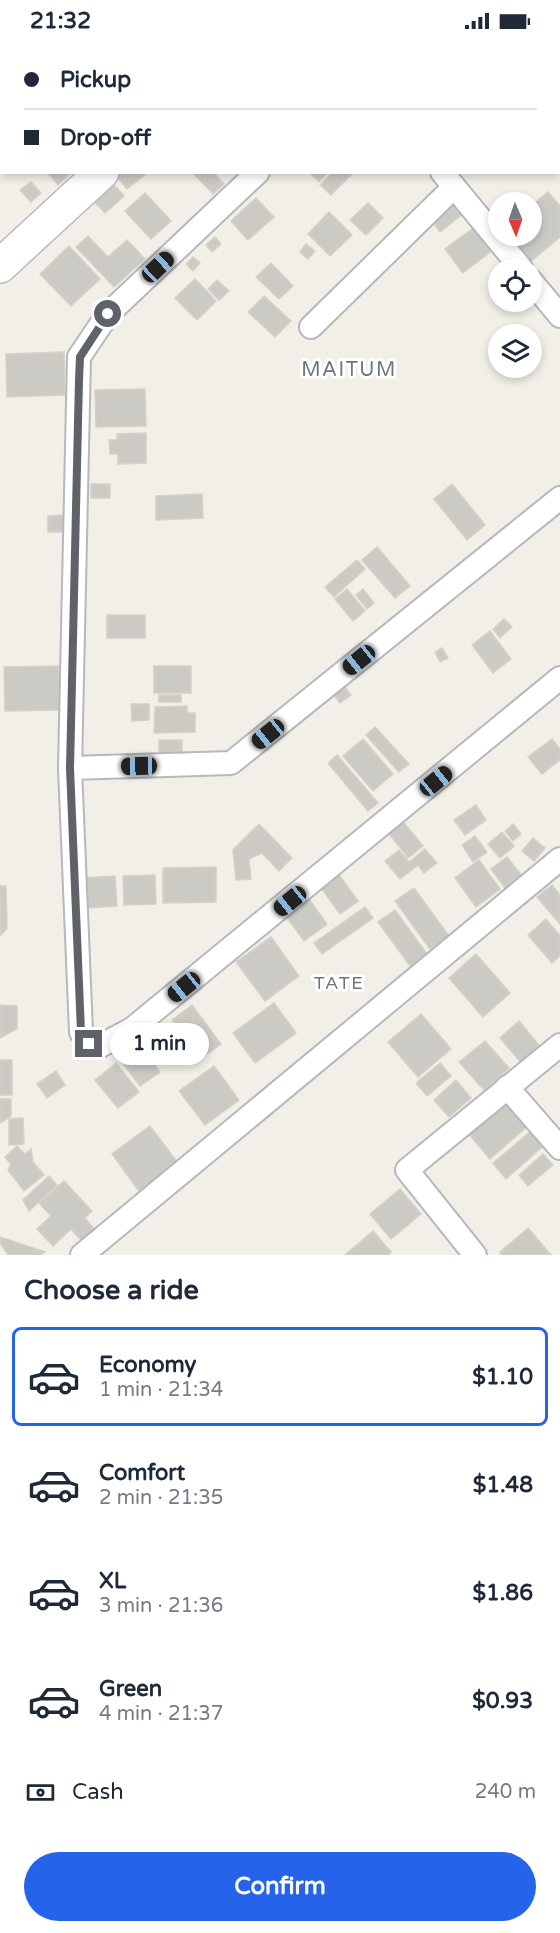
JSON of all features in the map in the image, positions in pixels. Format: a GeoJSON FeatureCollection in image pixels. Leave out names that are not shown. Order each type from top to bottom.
{"type":"FeatureCollection","features":[{"type":"Feature","properties":{"kind":"street"},"geometry":{"type":"LineString","coordinates":[[0,266],[100,174]]}},
{"type":"Feature","properties":{"kind":"street"},"geometry":{"type":"LineString","coordinates":[[256,174],[108,314],[80,357],[70,768],[81,1032],[89,1044],[100,1046],[132,1029],[560,678]]}},
{"type":"Feature","properties":{"kind":"street"},"geometry":{"type":"LineString","coordinates":[[311,327],[448,180],[513,258]]}},
{"type":"Feature","properties":{"kind":"street"},"geometry":{"type":"LineString","coordinates":[[542,294],[560,316]]}},
{"type":"Feature","properties":{"kind":"street"},"geometry":{"type":"LineString","coordinates":[[70,768],[231,763],[560,498]]}},
{"type":"Feature","properties":{"kind":"street"},"geometry":{"type":"LineString","coordinates":[[82,1255],[560,859]]}},
{"type":"Feature","properties":{"kind":"street"},"geometry":{"type":"LineString","coordinates":[[475,1255],[407,1170],[560,1045]]}},
{"type":"Feature","properties":{"kind":"street"},"geometry":{"type":"LineString","coordinates":[[507,1087],[560,1148]]}},
{"type":"Feature","properties":{"kind":"building"},"geometry":{"type":"Polygon","coordinates":[[[49,174],[69,174],[58,185],[49,174]]]}},
{"type":"Feature","properties":{"kind":"building"},"geometry":{"type":"Polygon","coordinates":[[[115,174],[146,174],[127,189],[115,174]]]}},
{"type":"Feature","properties":{"kind":"building"},"geometry":{"type":"Polygon","coordinates":[[[194,174],[215,174],[224,184],[213,194],[194,174]]]}},
{"type":"Feature","properties":{"kind":"building"},"geometry":{"type":"Polygon","coordinates":[[[311,174],[326,174],[319,182],[311,174]]]}},
{"type":"Feature","properties":{"kind":"building"},"geometry":{"type":"Polygon","coordinates":[[[331,174],[352,174],[331,195],[320,185],[331,174]]]}},
{"type":"Feature","properties":{"kind":"building"},"geometry":{"type":"Polygon","coordinates":[[[109,179],[124,196],[105,213],[90,197],[109,179]]]}},
{"type":"Feature","properties":{"kind":"building"},"geometry":{"type":"Polygon","coordinates":[[[31,182],[41,193],[31,202],[20,190],[31,182]]]}},
{"type":"Feature","properties":{"kind":"building"},"geometry":{"type":"Polygon","coordinates":[[[548,192],[560,206],[560,237],[535,258],[527,258],[517,246],[542,246],[542,197],[548,192]]]}},
{"type":"Feature","properties":{"kind":"building"},"geometry":{"type":"Polygon","coordinates":[[[145,193],[171,221],[151,239],[125,211],[145,193]]]}},
{"type":"Feature","properties":{"kind":"building"},"geometry":{"type":"Polygon","coordinates":[[[256,198],[274,217],[248,240],[231,221],[256,198]]]}},
{"type":"Feature","properties":{"kind":"building"},"geometry":{"type":"Polygon","coordinates":[[[453,200],[464,213],[440,232],[430,218],[453,200]]]}},
{"type":"Feature","properties":{"kind":"building"},"geometry":{"type":"Polygon","coordinates":[[[368,203],[383,218],[366,235],[350,220],[368,203]]]}},
{"type":"Feature","properties":{"kind":"building"},"geometry":{"type":"Polygon","coordinates":[[[329,212],[352,235],[330,256],[308,234],[329,212]]]}},
{"type":"Feature","properties":{"kind":"building"},"geometry":{"type":"Polygon","coordinates":[[[476,226],[488,241],[488,246],[494,249],[463,273],[445,249],[476,226]]]}},
{"type":"Feature","properties":{"kind":"building"},"geometry":{"type":"Polygon","coordinates":[[[88,236],[108,257],[127,240],[145,259],[114,287],[76,247],[88,236]]]}},
{"type":"Feature","properties":{"kind":"building"},"geometry":{"type":"Polygon","coordinates":[[[215,237],[221,244],[212,252],[206,245],[215,237]]]}},
{"type":"Feature","properties":{"kind":"building"},"geometry":{"type":"Polygon","coordinates":[[[306,244],[315,251],[308,259],[300,252],[306,244]]]}},
{"type":"Feature","properties":{"kind":"building"},"geometry":{"type":"Polygon","coordinates":[[[69,246],[100,279],[71,306],[40,274],[69,246]]]}},
{"type":"Feature","properties":{"kind":"building"},"geometry":{"type":"Polygon","coordinates":[[[193,257],[200,263],[193,271],[186,264],[193,257]]]}},
{"type":"Feature","properties":{"kind":"building"},"geometry":{"type":"Polygon","coordinates":[[[271,263],[293,286],[279,299],[256,277],[271,263]]]}},
{"type":"Feature","properties":{"kind":"building"},"geometry":{"type":"Polygon","coordinates":[[[195,279],[216,301],[197,320],[175,298],[195,279]]]}},
{"type":"Feature","properties":{"kind":"building"},"geometry":{"type":"Polygon","coordinates":[[[217,280],[229,291],[219,300],[208,289],[217,280]]]}},
{"type":"Feature","properties":{"kind":"building"},"geometry":{"type":"Polygon","coordinates":[[[264,296],[291,321],[275,337],[248,312],[264,296]]]}},
{"type":"Feature","properties":{"kind":"building"},"geometry":{"type":"Polygon","coordinates":[[[64,352],[65,395],[7,397],[6,354],[64,352]]]}},
{"type":"Feature","properties":{"kind":"building"},"geometry":{"type":"Polygon","coordinates":[[[145,389],[146,426],[96,427],[95,390],[145,389]]]}},
{"type":"Feature","properties":{"kind":"building"},"geometry":{"type":"Polygon","coordinates":[[[146,433],[146,463],[118,464],[118,454],[110,454],[109,440],[117,440],[117,434],[146,433]]]}},
{"type":"Feature","properties":{"kind":"building"},"geometry":{"type":"Polygon","coordinates":[[[91,484],[110,484],[110,498],[91,498],[91,484]]]}},
{"type":"Feature","properties":{"kind":"building"},"geometry":{"type":"Polygon","coordinates":[[[452,484],[485,525],[467,540],[434,499],[452,484]]]}},
{"type":"Feature","properties":{"kind":"building"},"geometry":{"type":"Polygon","coordinates":[[[202,494],[203,518],[156,520],[156,496],[202,494]]]}},
{"type":"Feature","properties":{"kind":"building"},"geometry":{"type":"Polygon","coordinates":[[[64,515],[64,532],[48,532],[48,516],[64,515]]]}},
{"type":"Feature","properties":{"kind":"building"},"geometry":{"type":"Polygon","coordinates":[[[377,547],[410,586],[395,598],[362,560],[377,547]]]}},
{"type":"Feature","properties":{"kind":"building"},"geometry":{"type":"Polygon","coordinates":[[[357,560],[365,569],[334,597],[325,587],[357,560]]]}},
{"type":"Feature","properties":{"kind":"building"},"geometry":{"type":"Polygon","coordinates":[[[347,589],[365,611],[353,621],[335,599],[347,589]]]}},
{"type":"Feature","properties":{"kind":"building"},"geometry":{"type":"Polygon","coordinates":[[[363,589],[374,603],[367,609],[356,595],[363,589]]]}},
{"type":"Feature","properties":{"kind":"building"},"geometry":{"type":"Polygon","coordinates":[[[107,615],[145,615],[145,638],[107,638],[107,615]]]}},
{"type":"Feature","properties":{"kind":"building"},"geometry":{"type":"Polygon","coordinates":[[[504,619],[512,627],[500,638],[493,629],[504,619]]]}},
{"type":"Feature","properties":{"kind":"building"},"geometry":{"type":"Polygon","coordinates":[[[490,631],[511,659],[493,673],[472,645],[490,631]]]}},
{"type":"Feature","properties":{"kind":"building"},"geometry":{"type":"Polygon","coordinates":[[[442,648],[448,658],[440,662],[435,652],[442,648]]]}},
{"type":"Feature","properties":{"kind":"building"},"geometry":{"type":"Polygon","coordinates":[[[59,666],[59,710],[5,711],[4,667],[59,666]]]}},
{"type":"Feature","properties":{"kind":"building"},"geometry":{"type":"Polygon","coordinates":[[[154,666],[191,666],[191,693],[154,693],[154,666]]]}},
{"type":"Feature","properties":{"kind":"building"},"geometry":{"type":"Polygon","coordinates":[[[341,682],[351,695],[340,703],[330,690],[341,682]]]}},
{"type":"Feature","properties":{"kind":"building"},"geometry":{"type":"Polygon","coordinates":[[[159,695],[181,695],[181,702],[159,702],[159,695]]]}},
{"type":"Feature","properties":{"kind":"building"},"geometry":{"type":"Polygon","coordinates":[[[131,704],[149,704],[149,720],[132,721],[131,704]]]}},
{"type":"Feature","properties":{"kind":"building"},"geometry":{"type":"Polygon","coordinates":[[[187,706],[187,713],[195,713],[195,732],[154,733],[155,707],[187,706]]]}},
{"type":"Feature","properties":{"kind":"building"},"geometry":{"type":"Polygon","coordinates":[[[375,727],[409,764],[399,772],[366,735],[375,727]]]}},
{"type":"Feature","properties":{"kind":"building"},"geometry":{"type":"Polygon","coordinates":[[[363,739],[393,774],[373,791],[343,756],[363,739]]]}},
{"type":"Feature","properties":{"kind":"building"},"geometry":{"type":"Polygon","coordinates":[[[552,739],[560,749],[560,760],[542,774],[528,757],[552,739]]]}},
{"type":"Feature","properties":{"kind":"building"},"geometry":{"type":"Polygon","coordinates":[[[159,740],[182,740],[182,752],[159,753],[159,740]]]}},
{"type":"Feature","properties":{"kind":"building"},"geometry":{"type":"Polygon","coordinates":[[[337,755],[378,803],[368,811],[328,763],[337,755]]]}},
{"type":"Feature","properties":{"kind":"building"},"geometry":{"type":"Polygon","coordinates":[[[476,805],[486,820],[465,835],[454,820],[476,805]]]}},
{"type":"Feature","properties":{"kind":"building"},"geometry":{"type":"Polygon","coordinates":[[[401,819],[423,846],[408,858],[386,830],[401,819]]]}},
{"type":"Feature","properties":{"kind":"building"},"geometry":{"type":"Polygon","coordinates":[[[259,824],[292,858],[279,871],[262,853],[249,859],[251,879],[236,880],[233,850],[259,824]]]}},
{"type":"Feature","properties":{"kind":"building"},"geometry":{"type":"Polygon","coordinates":[[[513,824],[521,834],[513,841],[505,831],[513,824]]]}},
{"type":"Feature","properties":{"kind":"building"},"geometry":{"type":"Polygon","coordinates":[[[502,832],[514,846],[500,858],[488,844],[502,832]]]}},
{"type":"Feature","properties":{"kind":"building"},"geometry":{"type":"Polygon","coordinates":[[[475,836],[487,852],[473,862],[462,845],[475,836]]]}},
{"type":"Feature","properties":{"kind":"building"},"geometry":{"type":"Polygon","coordinates":[[[533,838],[545,848],[534,861],[522,851],[533,838]]]}},
{"type":"Feature","properties":{"kind":"building"},"geometry":{"type":"Polygon","coordinates":[[[425,849],[437,863],[424,873],[418,865],[400,879],[385,861],[399,850],[409,862],[425,849]]]}},
{"type":"Feature","properties":{"kind":"building"},"geometry":{"type":"Polygon","coordinates":[[[507,857],[522,876],[505,888],[491,869],[507,857]]]}},
{"type":"Feature","properties":{"kind":"building"},"geometry":{"type":"Polygon","coordinates":[[[479,860],[500,889],[476,907],[455,878],[479,860]]]}},
{"type":"Feature","properties":{"kind":"building"},"geometry":{"type":"Polygon","coordinates":[[[216,867],[216,902],[163,903],[163,868],[216,867]]]}},
{"type":"Feature","properties":{"kind":"building"},"geometry":{"type":"Polygon","coordinates":[[[337,872],[358,901],[340,914],[319,885],[337,872]]]}},
{"type":"Feature","properties":{"kind":"building"},"geometry":{"type":"Polygon","coordinates":[[[155,875],[156,904],[124,905],[123,876],[155,875]]]}},
{"type":"Feature","properties":{"kind":"building"},"geometry":{"type":"Polygon","coordinates":[[[115,876],[117,906],[87,908],[85,878],[115,876]]]}},
{"type":"Feature","properties":{"kind":"building"},"geometry":{"type":"Polygon","coordinates":[[[552,885],[560,895],[560,924],[537,897],[552,885]]]}},
{"type":"Feature","properties":{"kind":"building"},"geometry":{"type":"Polygon","coordinates":[[[0,886],[6,886],[7,928],[0,936],[0,886]]]}},
{"type":"Feature","properties":{"kind":"building"},"geometry":{"type":"Polygon","coordinates":[[[414,888],[449,936],[430,949],[395,901],[414,888]]]}},
{"type":"Feature","properties":{"kind":"building"},"geometry":{"type":"Polygon","coordinates":[[[309,899],[327,924],[304,941],[286,916],[309,899]]]}},
{"type":"Feature","properties":{"kind":"building"},"geometry":{"type":"Polygon","coordinates":[[[365,907],[373,918],[322,954],[314,943],[365,907]]]}},
{"type":"Feature","properties":{"kind":"building"},"geometry":{"type":"Polygon","coordinates":[[[395,910],[427,954],[410,966],[378,922],[395,910]]]}},
{"type":"Feature","properties":{"kind":"building"},"geometry":{"type":"Polygon","coordinates":[[[546,919],[560,936],[560,956],[552,963],[528,935],[546,919]]]}},
{"type":"Feature","properties":{"kind":"building"},"geometry":{"type":"Polygon","coordinates":[[[271,937],[299,976],[265,1001],[236,962],[271,937]]]}},
{"type":"Feature","properties":{"kind":"building"},"geometry":{"type":"Polygon","coordinates":[[[476,954],[510,993],[483,1017],[449,978],[476,954]]]}},
{"type":"Feature","properties":{"kind":"building"},"geometry":{"type":"Polygon","coordinates":[[[274,1003],[296,1033],[255,1063],[233,1033],[274,1003]]]}},
{"type":"Feature","properties":{"kind":"building"},"geometry":{"type":"Polygon","coordinates":[[[0,1005],[17,1006],[17,1029],[0,1038],[0,1005]]]}},
{"type":"Feature","properties":{"kind":"building"},"geometry":{"type":"Polygon","coordinates":[[[192,1005],[221,1044],[200,1059],[172,1020],[192,1005]]]}},
{"type":"Feature","properties":{"kind":"building"},"geometry":{"type":"Polygon","coordinates":[[[421,1014],[451,1049],[418,1077],[388,1042],[421,1014]]]}},
{"type":"Feature","properties":{"kind":"building"},"geometry":{"type":"Polygon","coordinates":[[[519,1021],[543,1050],[524,1066],[500,1038],[519,1021]]]}},
{"type":"Feature","properties":{"kind":"building"},"geometry":{"type":"Polygon","coordinates":[[[485,1041],[509,1068],[484,1090],[459,1062],[485,1041]]]}},
{"type":"Feature","properties":{"kind":"building"},"geometry":{"type":"Polygon","coordinates":[[[139,1043],[160,1072],[140,1086],[119,1058],[139,1043]]]}},
{"type":"Feature","properties":{"kind":"building"},"geometry":{"type":"Polygon","coordinates":[[[0,1060],[12,1060],[12,1095],[0,1095],[0,1060]]]}},
{"type":"Feature","properties":{"kind":"building"},"geometry":{"type":"Polygon","coordinates":[[[116,1063],[139,1092],[118,1108],[95,1080],[116,1063]]]}},
{"type":"Feature","properties":{"kind":"building"},"geometry":{"type":"Polygon","coordinates":[[[440,1063],[451,1076],[427,1096],[416,1083],[440,1063]]]}},
{"type":"Feature","properties":{"kind":"building"},"geometry":{"type":"Polygon","coordinates":[[[214,1066],[239,1100],[205,1125],[179,1091],[214,1066]]]}},
{"type":"Feature","properties":{"kind":"building"},"geometry":{"type":"Polygon","coordinates":[[[56,1071],[65,1085],[47,1098],[37,1084],[56,1071]]]}},
{"type":"Feature","properties":{"kind":"building"},"geometry":{"type":"Polygon","coordinates":[[[456,1080],[471,1098],[449,1117],[434,1100],[456,1080]]]}},
{"type":"Feature","properties":{"kind":"building"},"geometry":{"type":"Polygon","coordinates":[[[0,1099],[11,1099],[11,1116],[0,1123],[0,1099]]]}},
{"type":"Feature","properties":{"kind":"building"},"geometry":{"type":"Polygon","coordinates":[[[507,1099],[529,1125],[490,1159],[467,1132],[507,1099]]]}},
{"type":"Feature","properties":{"kind":"building"},"geometry":{"type":"Polygon","coordinates":[[[23,1118],[24,1144],[9,1145],[9,1119],[23,1118]]]}},
{"type":"Feature","properties":{"kind":"building"},"geometry":{"type":"Polygon","coordinates":[[[150,1126],[178,1163],[139,1191],[112,1154],[150,1126]]]}},
{"type":"Feature","properties":{"kind":"building"},"geometry":{"type":"Polygon","coordinates":[[[535,1128],[548,1142],[506,1179],[493,1163],[535,1128]]]}},
{"type":"Feature","properties":{"kind":"building"},"geometry":{"type":"Polygon","coordinates":[[[17,1146],[25,1154],[31,1149],[33,1162],[44,1175],[24,1191],[8,1170],[11,1164],[5,1157],[17,1146]]]}},
{"type":"Feature","properties":{"kind":"building"},"geometry":{"type":"Polygon","coordinates":[[[543,1154],[553,1165],[528,1186],[519,1175],[543,1154]]]}},
{"type":"Feature","properties":{"kind":"building"},"geometry":{"type":"Polygon","coordinates":[[[49,1176],[57,1185],[29,1211],[23,1200],[49,1176]]]}},
{"type":"Feature","properties":{"kind":"building"},"geometry":{"type":"Polygon","coordinates":[[[64,1181],[92,1211],[85,1218],[96,1231],[83,1242],[71,1229],[53,1246],[37,1229],[51,1216],[39,1203],[64,1181]]]}},
{"type":"Feature","properties":{"kind":"building"},"geometry":{"type":"Polygon","coordinates":[[[400,1189],[421,1214],[391,1239],[370,1214],[400,1189]]]}},
{"type":"Feature","properties":{"kind":"building"},"geometry":{"type":"Polygon","coordinates":[[[528,1228],[551,1255],[502,1255],[500,1252],[528,1228]]]}},
{"type":"Feature","properties":{"kind":"building"},"geometry":{"type":"Polygon","coordinates":[[[373,1231],[391,1252],[388,1255],[345,1255],[373,1231]]]}},
{"type":"Feature","properties":{"kind":"building"},"geometry":{"type":"Polygon","coordinates":[[[0,1237],[45,1252],[40,1255],[8,1255],[0,1243],[0,1237]]]}},
{"type":"Feature","properties":{"kind":"district","name":"MAITUM"},"geometry":{"type":"Point","coordinates":[349,370]}},
{"type":"Feature","properties":{"kind":"district","name":"TATE"},"geometry":{"type":"Point","coordinates":[339,983]}},
{"type":"Feature","properties":{"kind":"route"},"geometry":{"type":"LineString","coordinates":[[89,1044],[81,1032],[70,768],[79,380],[80,357],[92,334],[108,314]]}}]}
